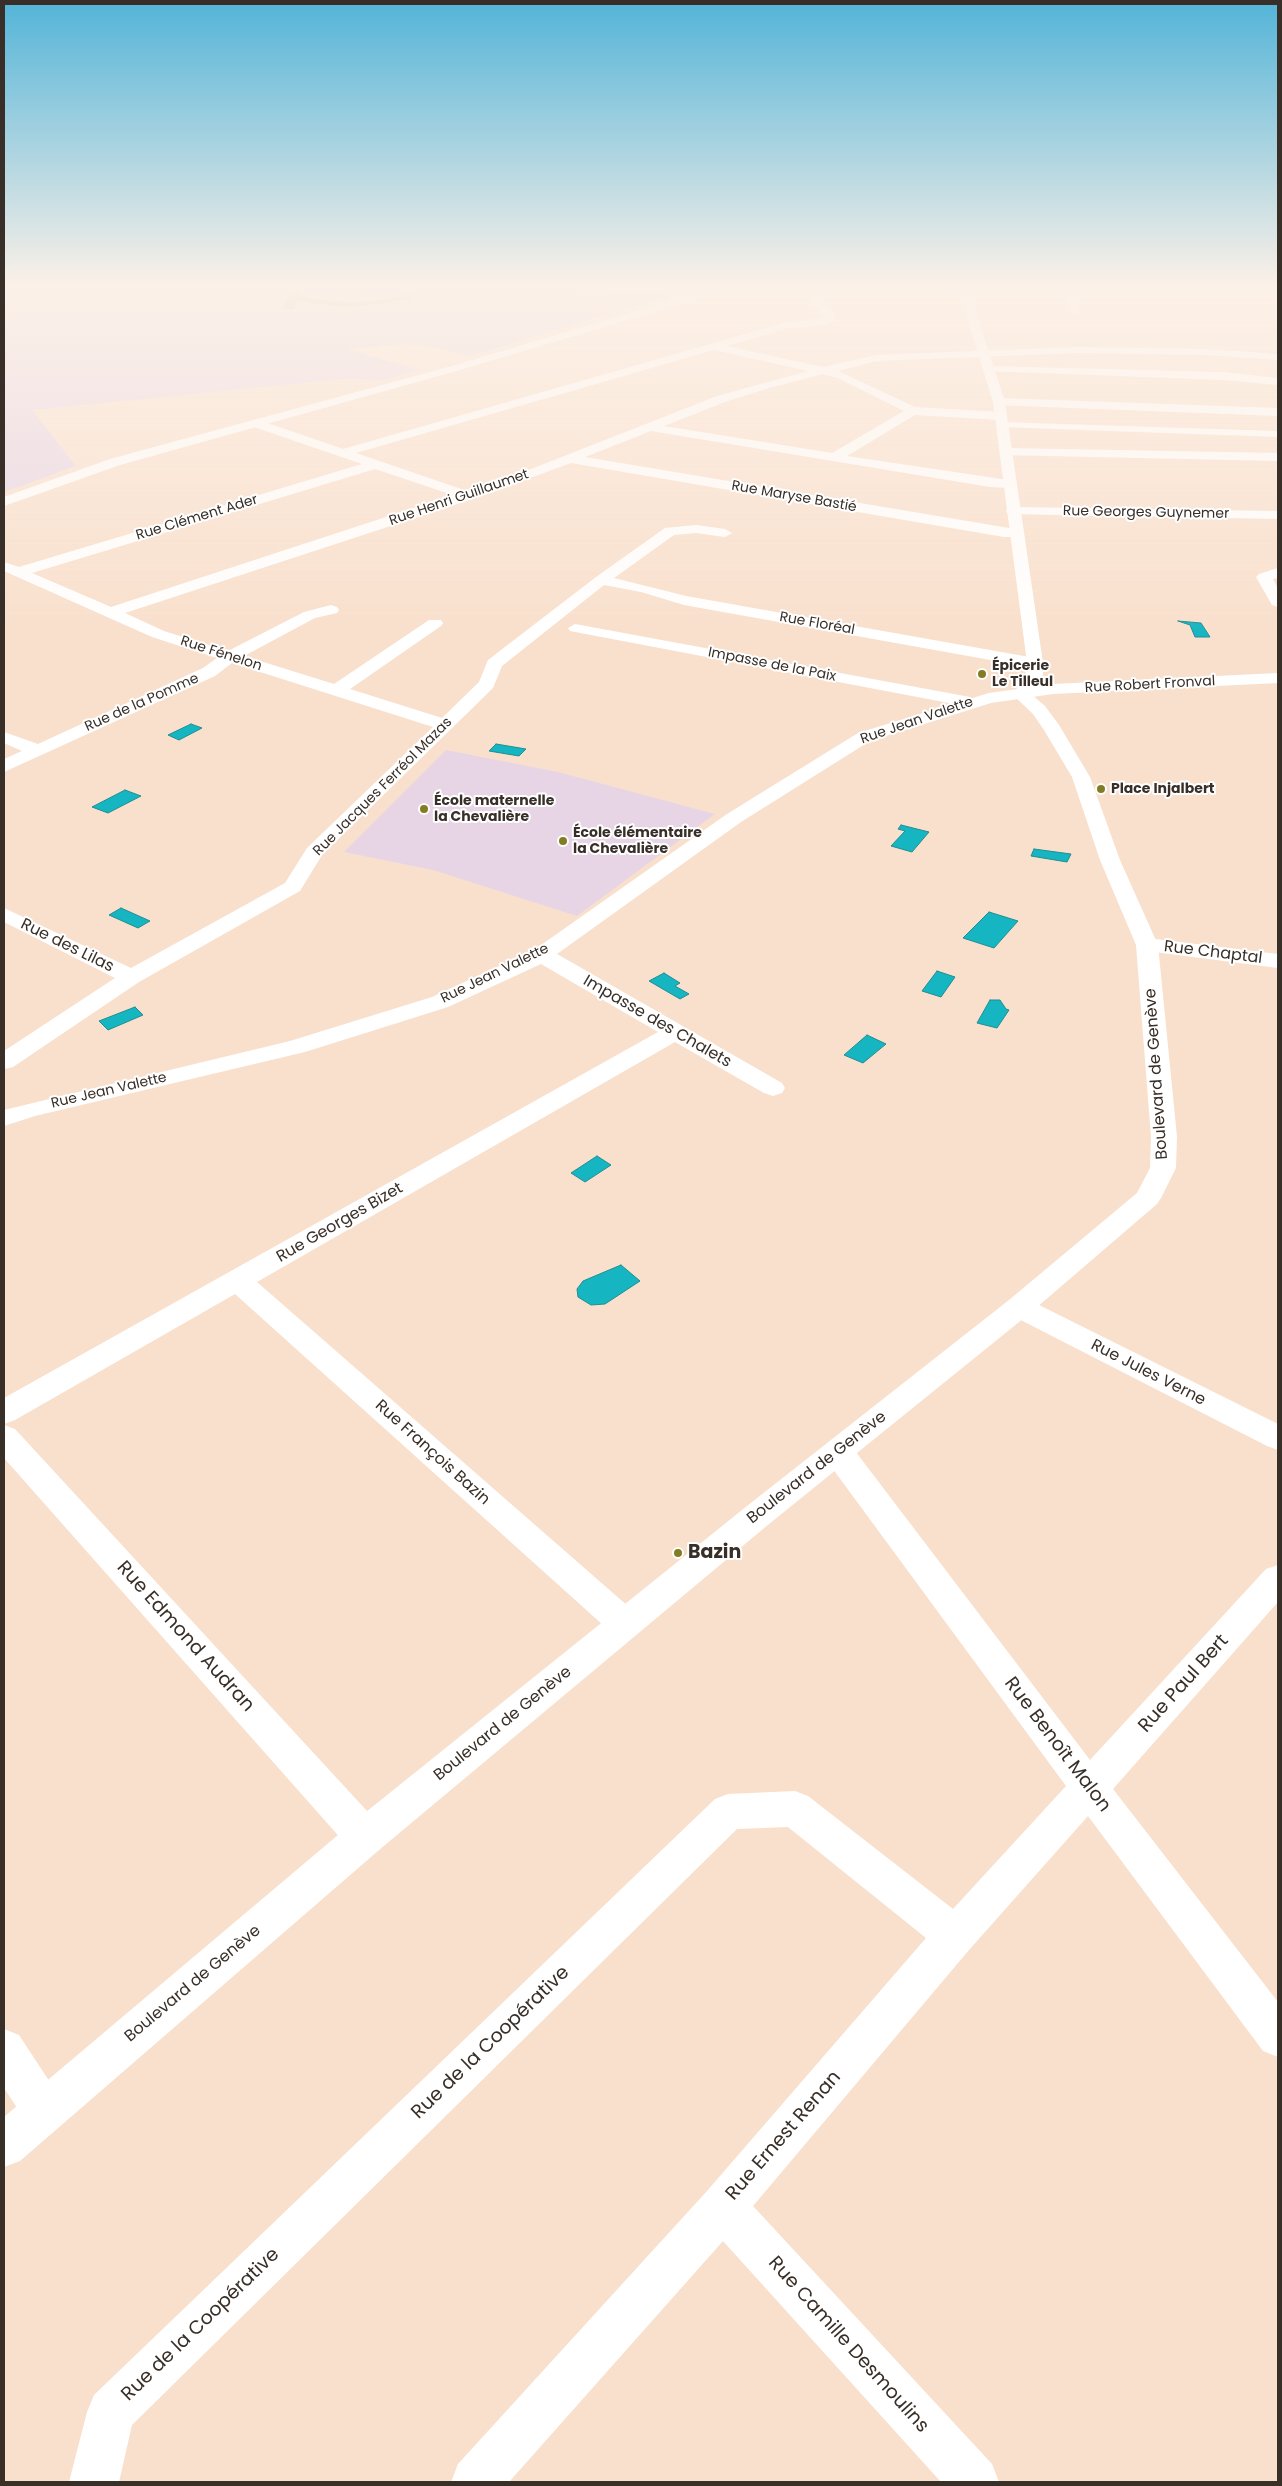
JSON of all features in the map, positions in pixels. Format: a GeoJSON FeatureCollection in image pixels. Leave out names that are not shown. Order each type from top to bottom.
{"type":"FeatureCollection","features":[{"type":"Feature","properties":{"kind":"street"},"geometry":{"type":"LineString","coordinates":[[4,502],[114,462],[323,404]]}},
{"type":"Feature","properties":{"kind":"street"},"geometry":{"type":"LineString","coordinates":[[343,453],[513,404]]}},
{"type":"Feature","properties":{"kind":"street","name":"Rue Henri Guillaumet"},"geometry":{"type":"LineString","coordinates":[[110,613],[468,496],[571,459],[708,404]]}},
{"type":"Feature","properties":{"kind":"street"},"geometry":{"type":"LineString","coordinates":[[898,404],[913,412],[1001,415],[1278,434]]}},
{"type":"Feature","properties":{"kind":"street"},"geometry":{"type":"LineString","coordinates":[[998,404],[1035,662],[1034,680],[1021,694]]}},
{"type":"Feature","properties":{"kind":"street"},"geometry":{"type":"LineString","coordinates":[[835,457],[913,412]]}},
{"type":"Feature","properties":{"kind":"street"},"geometry":{"type":"LineString","coordinates":[[1001,415],[1278,412]]}},
{"type":"Feature","properties":{"kind":"street"},"geometry":{"type":"LineString","coordinates":[[256,423],[468,496]]}},
{"type":"Feature","properties":{"kind":"street"},"geometry":{"type":"LineString","coordinates":[[647,427],[990,483],[1010,484]]}},
{"type":"Feature","properties":{"kind":"street"},"geometry":{"type":"LineString","coordinates":[[1006,452],[1278,457]]}},
{"type":"Feature","properties":{"kind":"street","name":"Rue Maryse Bastié"},"geometry":{"type":"LineString","coordinates":[[571,459],[994,531],[1016,533]]}},
{"type":"Feature","properties":{"kind":"street","name":"Rue Clément Ader"},"geometry":{"type":"LineString","coordinates":[[11,569],[376,464]]}},
{"type":"Feature","properties":{"kind":"street","name":"Rue Georges Guynemer"},"geometry":{"type":"LineString","coordinates":[[1013,510],[1278,515]]}},
{"type":"Feature","properties":{"kind":"street","name":"Rue Jacques Ferréol Mazas"},"geometry":{"type":"LineString","coordinates":[[4,1062],[131,977],[292,886],[314,852],[487,684],[494,664],[601,580],[670,531],[696,529],[725,533]]}},
{"type":"Feature","properties":{"kind":"street","name":"Rue Fénelon"},"geometry":{"type":"LineString","coordinates":[[11,569],[158,634],[446,725]]}},
{"type":"Feature","properties":{"kind":"street"},"geometry":{"type":"LineString","coordinates":[[1278,573],[1264,577],[1278,602]]}},
{"type":"Feature","properties":{"kind":"street","name":"Rue Floréal"},"geometry":{"type":"LineString","coordinates":[[601,580],[643,588],[684,600],[1035,662]]}},
{"type":"Feature","properties":{"kind":"street","name":"Rue de la Pomme"},"geometry":{"type":"LineString","coordinates":[[4,766],[209,672],[229,657],[310,615],[331,610]]}},
{"type":"Feature","properties":{"kind":"street"},"geometry":{"type":"LineString","coordinates":[[335,691],[434,623]]}},
{"type":"Feature","properties":{"kind":"street","name":"Impasse de la Paix"},"geometry":{"type":"LineString","coordinates":[[575,628],[970,702]]}},
{"type":"Feature","properties":{"kind":"street","name":"Rue Robert Fronval"},"geometry":{"type":"LineString","coordinates":[[1021,694],[1053,689],[1278,678]]}},
{"type":"Feature","properties":{"kind":"street","name":"Rue Jean Valette"},"geometry":{"type":"LineString","coordinates":[[4,1118],[28,1110],[297,1047],[440,1002],[542,954],[734,818],[864,737],[970,702],[1021,694]]}},
{"type":"Feature","properties":{"kind":"street","name":"Boulevard de Genève"},"geometry":{"type":"LineString","coordinates":[[4,2145],[365,1837],[625,1624],[1019,1307],[1148,1198],[1163,1168],[1164,1137],[1147,945],[1110,860],[1081,778],[1053,729],[1039,710],[1021,694]]}},
{"type":"Feature","properties":{"kind":"street"},"geometry":{"type":"LineString","coordinates":[[4,737],[38,750]]}},
{"type":"Feature","properties":{"kind":"street","name":"Rue des Lilas"},"geometry":{"type":"LineString","coordinates":[[4,914],[131,977]]}},
{"type":"Feature","properties":{"kind":"street","name":"Rue Chaptal"},"geometry":{"type":"LineString","coordinates":[[1147,945],[1278,960]]}},
{"type":"Feature","properties":{"kind":"street","name":"Impasse des Chalets"},"geometry":{"type":"LineString","coordinates":[[542,954],[773,1088]]}},
{"type":"Feature","properties":{"kind":"street","name":"Rue Georges Bizet"},"geometry":{"type":"LineString","coordinates":[[4,1412],[675,1032]]}},
{"type":"Feature","properties":{"kind":"street","name":"Rue François Bazin"},"geometry":{"type":"LineString","coordinates":[[238,1281],[625,1624]]}},
{"type":"Feature","properties":{"kind":"street","name":"Rue Jules Verne"},"geometry":{"type":"LineString","coordinates":[[1019,1307],[1278,1438]]}},
{"type":"Feature","properties":{"kind":"street","name":"Rue Edmond Audran"},"geometry":{"type":"LineString","coordinates":[[4,1436],[365,1837]]}},
{"type":"Feature","properties":{"kind":"street","name":"Rue Benoît Malon"},"geometry":{"type":"LineString","coordinates":[[838,1452],[1090,1789],[1278,2036]]}},
{"type":"Feature","properties":{"kind":"street","name":"Rue Paul Bert"},"geometry":{"type":"LineString","coordinates":[[1090,1789],[1278,1579]]}},
{"type":"Feature","properties":{"kind":"street","name":"Rue Ernest Renan"},"geometry":{"type":"LineString","coordinates":[[476,2482],[724,2207],[955,1936],[1090,1789]]}},
{"type":"Feature","properties":{"kind":"street","name":"Rue de la Coopérative"},"geometry":{"type":"LineString","coordinates":[[94,2482],[111,2412],[728,1812],[795,1809],[955,1936]]}},
{"type":"Feature","properties":{"kind":"street"},"geometry":{"type":"LineString","coordinates":[[4,2050],[44,2110]]}},
{"type":"Feature","properties":{"kind":"street","name":"Rue Camille Desmoulins"},"geometry":{"type":"LineString","coordinates":[[724,2207],[974,2482]]}},
{"type":"Feature","properties":{"kind":"shaded area"},"geometry":{"type":"Polygon","coordinates":[[[4,404],[92,404],[32,410],[76,466],[4,492],[4,404]]]}},
{"type":"Feature","properties":{"kind":"shaded area"},"geometry":{"type":"Polygon","coordinates":[[[446,750],[558,772],[715,814],[577,916],[433,870],[344,852],[446,750]]]}},
{"type":"Feature","properties":{"kind":"water"},"geometry":{"type":"Polygon","coordinates":[[[1178,621],[1201,623],[1210,637],[1195,637],[1190,625],[1178,621]]]}},
{"type":"Feature","properties":{"kind":"water"},"geometry":{"type":"Polygon","coordinates":[[[191,724],[202,728],[179,740],[168,735],[191,724]]]}},
{"type":"Feature","properties":{"kind":"water"},"geometry":{"type":"Polygon","coordinates":[[[496,744],[526,749],[519,756],[489,751],[496,744]]]}},
{"type":"Feature","properties":{"kind":"water"},"geometry":{"type":"Polygon","coordinates":[[[125,790],[141,796],[108,813],[92,807],[125,790]]]}},
{"type":"Feature","properties":{"kind":"water"},"geometry":{"type":"Polygon","coordinates":[[[901,825],[929,832],[912,852],[891,846],[905,831],[898,829],[901,825]]]}},
{"type":"Feature","properties":{"kind":"water"},"geometry":{"type":"Polygon","coordinates":[[[1034,849],[1071,854],[1067,862],[1031,856],[1034,849]]]}},
{"type":"Feature","properties":{"kind":"water"},"geometry":{"type":"Polygon","coordinates":[[[121,908],[150,921],[138,928],[109,915],[121,908]]]}},
{"type":"Feature","properties":{"kind":"water"},"geometry":{"type":"Polygon","coordinates":[[[989,912],[1018,921],[994,948],[963,938],[989,912]]]}},
{"type":"Feature","properties":{"kind":"water"},"geometry":{"type":"Polygon","coordinates":[[[937,971],[955,977],[941,997],[922,991],[937,971]]]}},
{"type":"Feature","properties":{"kind":"water"},"geometry":{"type":"Polygon","coordinates":[[[664,973],[680,983],[675,986],[689,994],[680,999],[649,981],[664,973]]]}},
{"type":"Feature","properties":{"kind":"water"},"geometry":{"type":"Polygon","coordinates":[[[990,1000],[1000,1000],[1006,1009],[1009,1010],[997,1028],[977,1023],[990,1000]]]}},
{"type":"Feature","properties":{"kind":"water"},"geometry":{"type":"Polygon","coordinates":[[[135,1007],[143,1015],[108,1030],[99,1021],[135,1007]]]}},
{"type":"Feature","properties":{"kind":"water"},"geometry":{"type":"Polygon","coordinates":[[[867,1035],[886,1044],[863,1063],[844,1055],[867,1035]]]}},
{"type":"Feature","properties":{"kind":"water"},"geometry":{"type":"Polygon","coordinates":[[[597,1156],[611,1165],[585,1182],[571,1173],[597,1156]]]}},
{"type":"Feature","properties":{"kind":"water"},"geometry":{"type":"Polygon","coordinates":[[[621,1265],[640,1281],[605,1304],[591,1305],[578,1297],[577,1289],[583,1281],[621,1265]]]}},
{"type":"Feature","properties":{"kind":"place","name":"Épicerie Le Tilleul"},"geometry":{"type":"Point","coordinates":[982,674]}},
{"type":"Feature","properties":{"kind":"place","name":"Place Injalbert"},"geometry":{"type":"Point","coordinates":[1101,789]}},
{"type":"Feature","properties":{"kind":"place","name":"École maternelle la Chevalière"},"geometry":{"type":"Point","coordinates":[424,809]}},
{"type":"Feature","properties":{"kind":"place","name":"École élémentaire la Chevalière"},"geometry":{"type":"Point","coordinates":[563,841]}},
{"type":"Feature","properties":{"kind":"place","name":"Bazin"},"geometry":{"type":"Point","coordinates":[678,1553]}}]}
